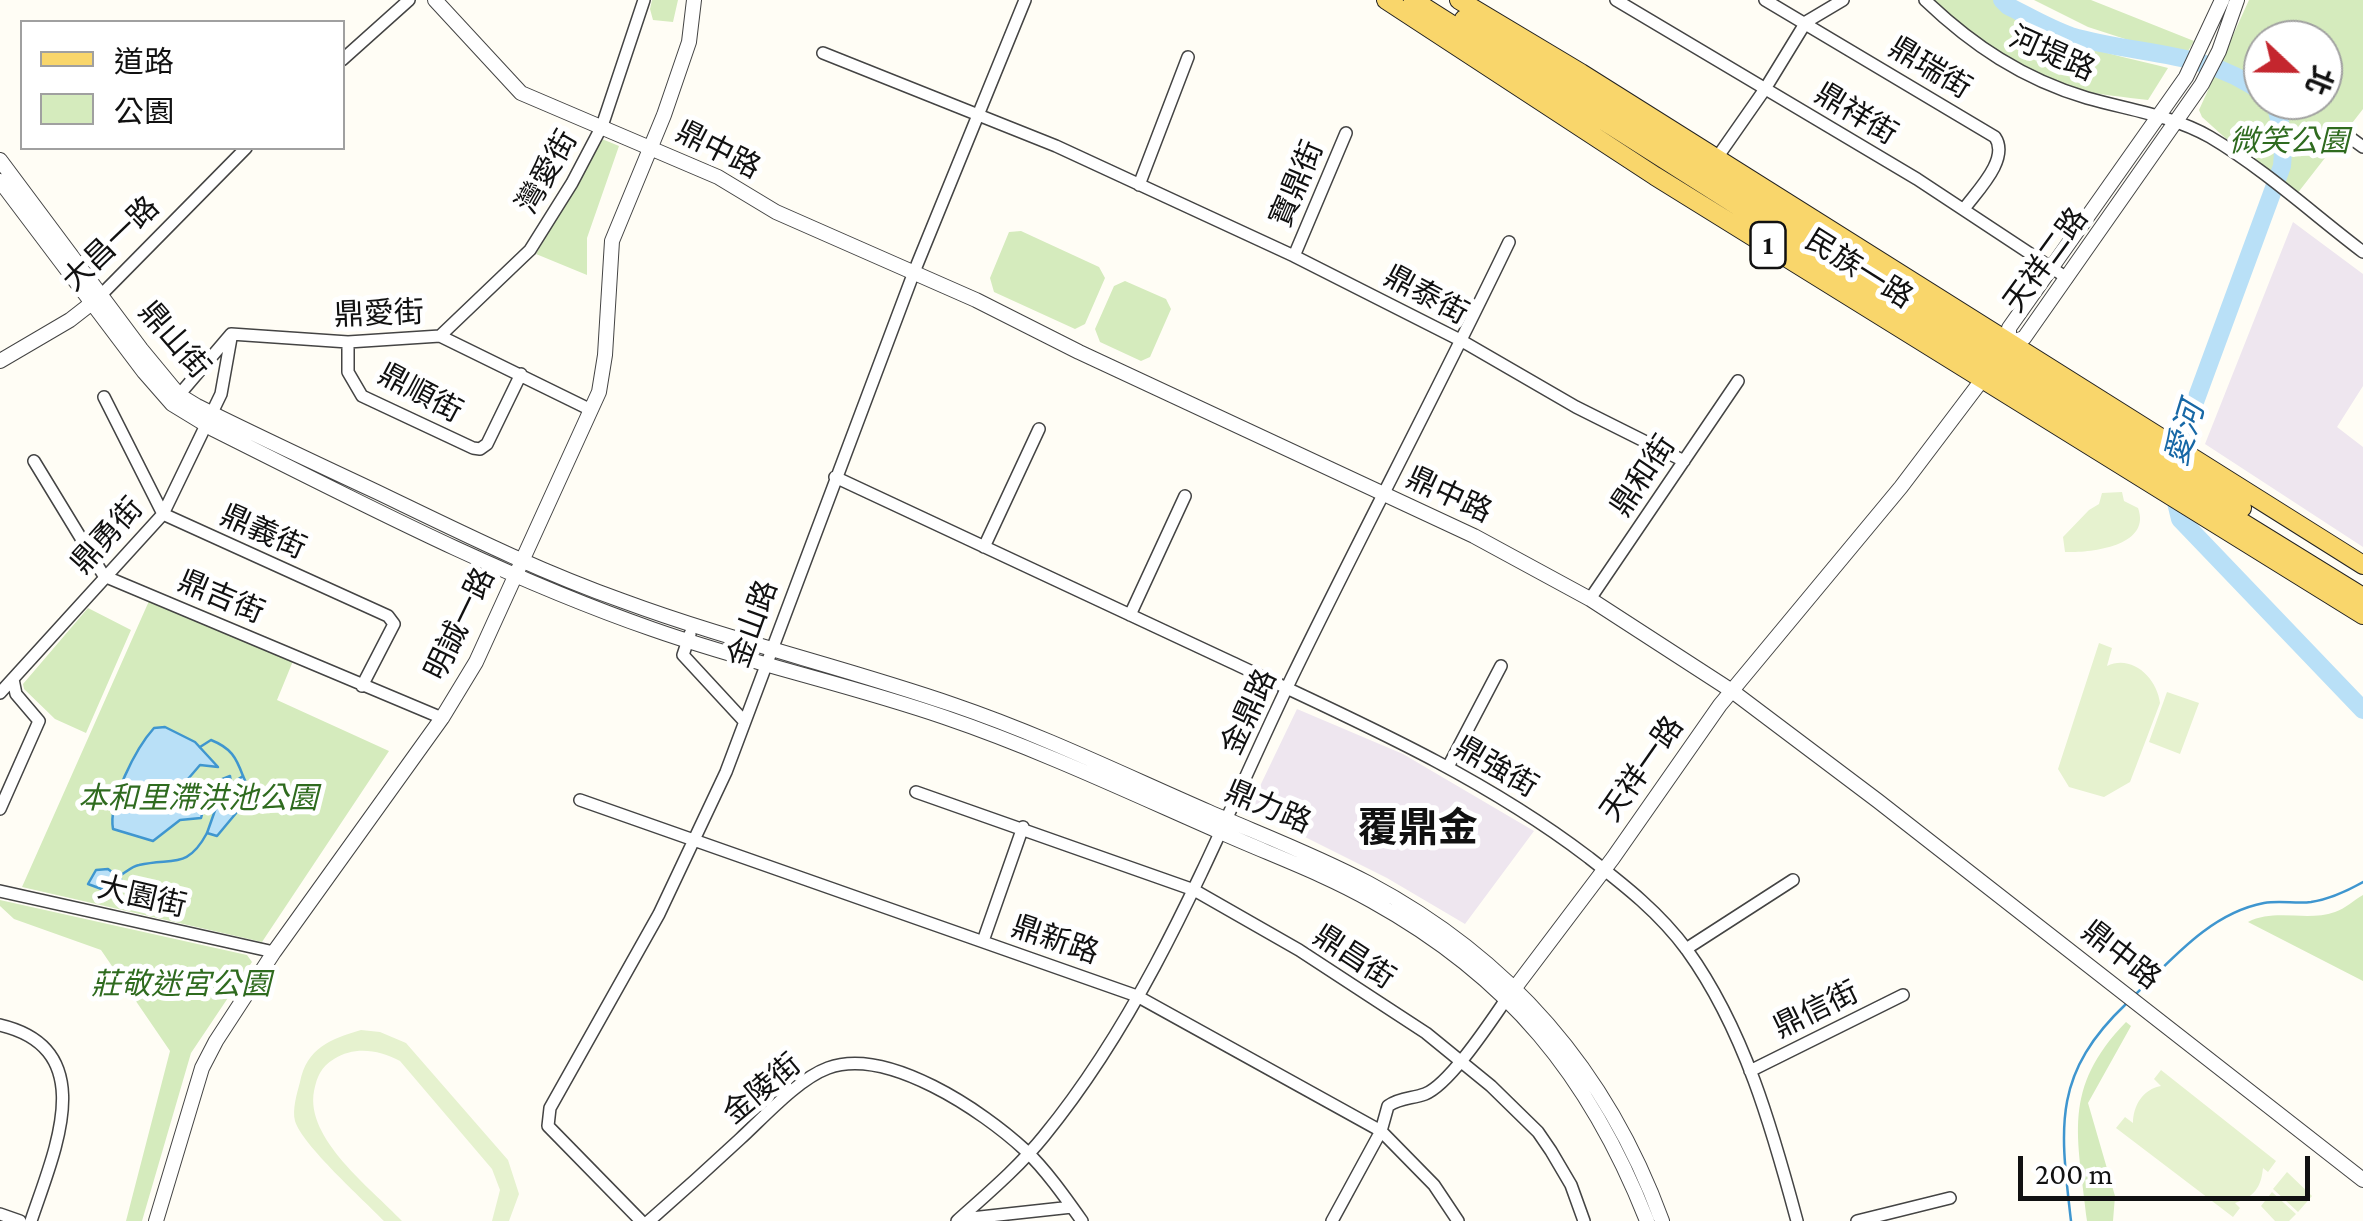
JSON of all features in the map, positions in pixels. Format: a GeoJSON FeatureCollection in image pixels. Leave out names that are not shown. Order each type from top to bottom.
{"type":"FeatureCollection","features":[{"type":"Feature","properties":{"kind":"main road","name":"民族一路"},"geometry":{"type":"LineString","coordinates":[[1386,0],[1703,176],[1996,361],[2155,455]]}},
{"type":"Feature","properties":{"kind":"main road","name":"民族一路"},"geometry":{"type":"LineString","coordinates":[[1413,0],[2155,455]]}},
{"type":"Feature","properties":{"kind":"main road","name":"民族一路"},"geometry":{"type":"LineString","coordinates":[[1434,0],[1470,7],[1703,176]]}},
{"type":"Feature","properties":{"kind":"main road","name":"1"},"geometry":{"type":"LineString","coordinates":[[2155,455],[2363,615]]}},
{"type":"Feature","properties":{"kind":"main road","name":"1"},"geometry":{"type":"LineString","coordinates":[[2155,455],[2363,597]]}},
{"type":"Feature","properties":{"kind":"main road","name":"1"},"geometry":{"type":"LineString","coordinates":[[2187,480],[2363,565]]}},
{"type":"Feature","properties":{"kind":"main road","name":"1"},"geometry":{"type":"LineString","coordinates":[[2187,480],[2363,583]]}},
{"type":"Feature","properties":{"kind":"street"},"geometry":{"type":"LineString","coordinates":[[345,57],[409,0]]}},
{"type":"Feature","properties":{"kind":"street","name":"鼎中路"},"geometry":{"type":"LineString","coordinates":[[435,0],[521,93],[718,176],[776,212],[914,272],[1474,536],[1590,599],[1732,691],[2363,1180]]}},
{"type":"Feature","properties":{"kind":"street","name":"灣愛街"},"geometry":{"type":"LineString","coordinates":[[440,336],[530,250],[602,126],[644,0]]}},
{"type":"Feature","properties":{"kind":"street","name":"明誠一路"},"geometry":{"type":"LineString","coordinates":[[156,1221],[202,1068],[274,952],[442,718],[476,662],[599,392],[606,355],[612,241],[689,42],[694,0]]}},
{"type":"Feature","properties":{"kind":"street","name":"金山路"},"geometry":{"type":"LineString","coordinates":[[641,1221],[548,1126],[550,1108],[696,840],[914,272],[1024,0]]}},
{"type":"Feature","properties":{"kind":"street","name":"鼎祥街"},"geometry":{"type":"LineString","coordinates":[[1616,0],[1964,210],[2067,278]]}},
{"type":"Feature","properties":{"kind":"street","name":"鼎瑞街"},"geometry":{"type":"LineString","coordinates":[[1766,0],[1996,138],[2001,146],[2000,158],[1964,210]]}},
{"type":"Feature","properties":{"kind":"street"},"geometry":{"type":"LineString","coordinates":[[1703,176],[1765,89],[1806,22],[1843,0]]}},
{"type":"Feature","properties":{"kind":"street","name":"河堤路"},"geometry":{"type":"LineString","coordinates":[[1925,0],[1970,40],[2026,75],[2079,96],[2160,116],[2210,137],[2363,252]]}},
{"type":"Feature","properties":{"kind":"street","name":"天祥二路"},"geometry":{"type":"LineString","coordinates":[[1996,361],[2009,328],[2186,77],[2222,0]]}},
{"type":"Feature","properties":{"kind":"street","name":"天祥二路"},"geometry":{"type":"LineString","coordinates":[[1996,361],[2024,338],[2202,84],[2238,0]]}},
{"type":"Feature","properties":{"kind":"street","name":"鼎泰街"},"geometry":{"type":"LineString","coordinates":[[823,52],[978,113],[1294,256],[1462,342],[1576,408],[1684,461]]}},
{"type":"Feature","properties":{"kind":"street"},"geometry":{"type":"LineString","coordinates":[[1139,185],[1188,57]]}},
{"type":"Feature","properties":{"kind":"street"},"geometry":{"type":"LineString","coordinates":[[2341,130],[2363,147]]}},
{"type":"Feature","properties":{"kind":"street","name":"寶鼎街"},"geometry":{"type":"LineString","coordinates":[[1294,256],[1346,132]]}},
{"type":"Feature","properties":{"kind":"street","name":"大昌一路"},"geometry":{"type":"LineString","coordinates":[[0,361],[96,299],[244,150]]}},
{"type":"Feature","properties":{"kind":"street","name":"鼎山街"},"geometry":{"type":"LineString","coordinates":[[0,160],[133,359],[172,404],[364,486],[518,568],[692,626],[768,656]]}},
{"type":"Feature","properties":{"kind":"street","name":"鼎山街"},"geometry":{"type":"LineString","coordinates":[[0,182],[179,394],[208,419],[358,501],[688,641],[768,656]]}},
{"type":"Feature","properties":{"kind":"street","name":"金鼎路"},"geometry":{"type":"LineString","coordinates":[[958,1220],[1029,1154],[1102,1056],[1137,996],[1194,890],[1381,494],[1462,342],[1509,242]]}},
{"type":"Feature","properties":{"kind":"street"},"geometry":{"type":"LineString","coordinates":[[179,394],[231,334]]}},
{"type":"Feature","properties":{"kind":"street","name":"鼎愛街"},"geometry":{"type":"LineString","coordinates":[[231,334],[348,342],[440,336],[590,410]]}},
{"type":"Feature","properties":{"kind":"street","name":"鼎勇街"},"geometry":{"type":"LineString","coordinates":[[0,693],[162,514],[222,394],[231,334]]}},
{"type":"Feature","properties":{"kind":"street","name":"鼎順街"},"geometry":{"type":"LineString","coordinates":[[348,342],[348,372],[362,396],[473,448],[488,444],[521,374]]}},
{"type":"Feature","properties":{"kind":"street","name":"天祥一路"},"geometry":{"type":"LineString","coordinates":[[1332,1221],[1380,1131],[1390,1104],[1426,1093],[1462,1060],[1732,691],[1900,488],[1996,361]]}},
{"type":"Feature","properties":{"kind":"street","name":"鼎和街"},"geometry":{"type":"LineString","coordinates":[[1590,599],[1738,381]]}},
{"type":"Feature","properties":{"kind":"street"},"geometry":{"type":"LineString","coordinates":[[104,397],[162,514]]}},
{"type":"Feature","properties":{"kind":"street"},"geometry":{"type":"LineString","coordinates":[[984,547],[1040,429]]}},
{"type":"Feature","properties":{"kind":"street"},"geometry":{"type":"LineString","coordinates":[[34,460],[104,576]]}},
{"type":"Feature","properties":{"kind":"street","name":"鼎強街"},"geometry":{"type":"LineString","coordinates":[[835,478],[1359,720],[1522,809],[1633,891],[1686,949],[1723,1012],[1750,1070],[1779,1152],[1796,1221]]}},
{"type":"Feature","properties":{"kind":"street"},"geometry":{"type":"LineString","coordinates":[[358,501],[364,486]]}},
{"type":"Feature","properties":{"kind":"street"},"geometry":{"type":"LineString","coordinates":[[1130,615],[1185,496]]}},
{"type":"Feature","properties":{"kind":"street","name":"鼎義街"},"geometry":{"type":"LineString","coordinates":[[162,514],[388,616],[394,624],[390,636],[362,686]]}},
{"type":"Feature","properties":{"kind":"street","name":"鼎吉街"},"geometry":{"type":"LineString","coordinates":[[104,576],[442,718]]}},
{"type":"Feature","properties":{"kind":"street"},"geometry":{"type":"LineString","coordinates":[[692,626],[683,655],[744,721]]}},
{"type":"Feature","properties":{"kind":"street","name":"鼎力路"},"geometry":{"type":"LineString","coordinates":[[768,656],[998,736],[1223,826],[1376,903],[1442,944],[1511,992],[1598,1092],[1633,1154],[1662,1221]]}},
{"type":"Feature","properties":{"kind":"street"},"geometry":{"type":"LineString","coordinates":[[1448,767],[1501,666]]}},
{"type":"Feature","properties":{"kind":"street"},"geometry":{"type":"LineString","coordinates":[[0,809],[40,720],[16,694],[13,679]]}},
{"type":"Feature","properties":{"kind":"street","name":"鼎昌街"},"geometry":{"type":"LineString","coordinates":[[916,792],[1194,890],[1299,950],[1462,1060],[1538,1132],[1571,1185],[1584,1221]]}},
{"type":"Feature","properties":{"kind":"street","name":"鼎新路"},"geometry":{"type":"LineString","coordinates":[[580,800],[1137,996],[1380,1131],[1434,1185],[1458,1221]]}},
{"type":"Feature","properties":{"kind":"street"},"geometry":{"type":"LineString","coordinates":[[983,941],[1023,827]]}},
{"type":"Feature","properties":{"kind":"street"},"geometry":{"type":"LineString","coordinates":[[1686,949],[1793,880]]}},
{"type":"Feature","properties":{"kind":"street","name":"大園街"},"geometry":{"type":"LineString","coordinates":[[0,891],[274,952]]}},
{"type":"Feature","properties":{"kind":"street","name":"鼎力路"},"geometry":{"type":"LineString","coordinates":[[1511,992],[1583,1092],[1628,1177],[1646,1221]]}},
{"type":"Feature","properties":{"kind":"street","name":"鼎信街"},"geometry":{"type":"LineString","coordinates":[[1750,1070],[1903,995]]}},
{"type":"Feature","properties":{"kind":"street"},"geometry":{"type":"LineString","coordinates":[[0,1025],[39,1039],[52,1052],[62,1074],[63,1102],[49,1167],[30,1221]]}},
{"type":"Feature","properties":{"kind":"street","name":"金陵街"},"geometry":{"type":"LineString","coordinates":[[650,1221],[783,1099],[825,1068],[852,1062],[884,1068],[950,1096],[1002,1130],[1029,1154],[1082,1221]]}},
{"type":"Feature","properties":{"kind":"street"},"geometry":{"type":"LineString","coordinates":[[1856,1221],[1950,1198]]}},
{"type":"Feature","properties":{"kind":"street"},"geometry":{"type":"LineString","coordinates":[[958,1220],[1072,1207]]}},
{"type":"Feature","properties":{"kind":"street"},"geometry":{"type":"LineString","coordinates":[[0,1214],[20,1221]]}},
{"type":"Feature","properties":{"kind":"shaded area"},"geometry":{"type":"Polygon","coordinates":[[[2293,222],[2363,274],[2363,386],[2337,427],[2363,447],[2363,547],[2205,444],[2293,222]]]}},
{"type":"Feature","properties":{"kind":"shaded area"},"geometry":{"type":"Polygon","coordinates":[[[1297,709],[1403,754],[1534,831],[1465,924],[1387,878],[1249,809],[1297,709]]]}},
{"type":"Feature","properties":{"kind":"green space"},"geometry":{"type":"Polygon","coordinates":[[[652,0],[678,0],[673,22],[653,20],[652,0]]]}},
{"type":"Feature","properties":{"kind":"green space"},"geometry":{"type":"Polygon","coordinates":[[[1931,0],[1995,0],[2034,27],[2055,36],[2168,68],[2148,100],[2057,84],[2018,66],[1981,42],[1931,0]]]}},
{"type":"Feature","properties":{"kind":"green space"},"geometry":{"type":"Polygon","coordinates":[[[2034,0],[2091,0],[2194,41],[2184,58],[2088,27],[2034,0]]]}},
{"type":"Feature","properties":{"kind":"green space","name":"微笑公園"},"geometry":{"type":"Polygon","coordinates":[[[2249,0],[2363,0],[2363,109],[2293,199],[2202,117],[2199,110],[2249,0]]]}},
{"type":"Feature","properties":{"kind":"green space"},"geometry":{"type":"Polygon","coordinates":[[[602,139],[619,146],[587,238],[587,275],[536,254],[602,139]]]}},
{"type":"Feature","properties":{"kind":"green space"},"geometry":{"type":"Polygon","coordinates":[[[1021,231],[1099,267],[1105,278],[1085,324],[1075,329],[994,292],[990,278],[1009,232],[1021,231]]]}},
{"type":"Feature","properties":{"kind":"green space"},"geometry":{"type":"Polygon","coordinates":[[[1125,281],[1166,299],[1171,309],[1150,357],[1141,361],[1100,342],[1095,329],[1114,286],[1125,281]]]}},
{"type":"Feature","properties":{"kind":"green space"},"geometry":{"type":"Polygon","coordinates":[[[2122,492],[2124,501],[2138,508],[2140,521],[2136,531],[2128,539],[2103,549],[2065,552],[2063,537],[2099,504],[2102,493],[2122,492]]]}},
{"type":"Feature","properties":{"kind":"green space","name":"本和里滯洪池公園"},"geometry":{"type":"Polygon","coordinates":[[[149,601],[293,661],[277,700],[389,751],[262,942],[22,887],[149,601]]]}},
{"type":"Feature","properties":{"kind":"green space"},"geometry":{"type":"Polygon","coordinates":[[[88,608],[131,630],[86,733],[55,719],[23,684],[88,608]]]}},
{"type":"Feature","properties":{"kind":"green space"},"geometry":{"type":"Polygon","coordinates":[[[2099,643],[2112,648],[2107,666],[2125,663],[2149,677],[2160,703],[2130,782],[2104,797],[2069,787],[2058,769],[2099,643]]]}},
{"type":"Feature","properties":{"kind":"green space"},"geometry":{"type":"Polygon","coordinates":[[[2167,692],[2199,703],[2180,754],[2149,742],[2167,692]]]}},
{"type":"Feature","properties":{"kind":"green space"},"geometry":{"type":"Polygon","coordinates":[[[2363,895],[2363,981],[2248,922],[2269,916],[2324,915],[2363,895]]]}},
{"type":"Feature","properties":{"kind":"green space","name":"莊敬迷宮公園"},"geometry":{"type":"Polygon","coordinates":[[[0,900],[247,955],[252,962],[191,1053],[142,1221],[126,1221],[170,1051],[101,950],[14,919],[0,906],[0,900]]]}},
{"type":"Feature","properties":{"kind":"green space"},"geometry":{"type":"Polygon","coordinates":[[[2126,1022],[2131,1026],[2088,1103],[2115,1196],[2113,1221],[2087,1221],[2078,1138],[2083,1092],[2105,1046],[2126,1022]]]}},
{"type":"Feature","properties":{"kind":"green space"},"geometry":{"type":"Polygon","coordinates":[[[361,1030],[380,1032],[406,1043],[508,1160],[519,1194],[509,1221],[492,1221],[500,1190],[492,1169],[400,1061],[392,1057],[359,1051],[334,1059],[318,1076],[314,1109],[320,1127],[343,1162],[402,1221],[384,1221],[309,1144],[294,1117],[303,1070],[322,1047],[361,1030]]]}},
{"type":"Feature","properties":{"kind":"green space"},"geometry":{"type":"Polygon","coordinates":[[[2161,1070],[2276,1161],[2268,1172],[2263,1168],[2252,1195],[2235,1203],[2240,1208],[2233,1217],[2116,1128],[2125,1117],[2133,1123],[2140,1099],[2161,1086],[2154,1079],[2161,1070]]]}},
{"type":"Feature","properties":{"kind":"green space"},"geometry":{"type":"Polygon","coordinates":[[[2287,1172],[2312,1196],[2298,1212],[2273,1189],[2287,1172]]]}},
{"type":"Feature","properties":{"kind":"green space"},"geometry":{"type":"Polygon","coordinates":[[[2272,1192],[2296,1214],[2289,1221],[2275,1221],[2261,1206],[2272,1192]]]}},
{"type":"Feature","properties":{"kind":"water"},"geometry":{"type":"Polygon","coordinates":[[[165,727],[195,742],[218,767],[200,765],[188,779],[190,792],[197,797],[202,791],[208,794],[201,818],[180,820],[153,841],[113,829],[113,818],[119,790],[139,748],[154,728],[165,727]]]}},
{"type":"Feature","properties":{"kind":"water"},"geometry":{"type":"Polygon","coordinates":[[[230,776],[231,784],[243,776],[249,789],[242,806],[217,836],[207,833],[218,802],[220,780],[230,776]]]}},
{"type":"Feature","properties":{"kind":"water"},"geometry":{"type":"Polygon","coordinates":[[[108,869],[121,879],[122,889],[115,894],[88,884],[96,870],[108,869]]]}},
{"type":"Feature","properties":{"kind":"waterway","name":"愛河"},"geometry":{"type":"LineString","coordinates":[[2002,0],[2071,36],[2194,61],[2243,80]]}},
{"type":"Feature","properties":{"kind":"waterway","name":"愛河"},"geometry":{"type":"LineString","coordinates":[[2174,459],[2282,166],[2284,139],[2279,120]]}},
{"type":"Feature","properties":{"kind":"waterway","name":"愛河"},"geometry":{"type":"LineString","coordinates":[[2173,490],[2180,519],[2363,710]]}},
{"type":"Feature","properties":{"kind":"waterway"},"geometry":{"type":"LineString","coordinates":[[200,747],[211,740],[223,746],[235,758],[243,776]]}},
{"type":"Feature","properties":{"kind":"waterway"},"geometry":{"type":"LineString","coordinates":[[118,877],[136,866],[186,857],[207,833]]}},
{"type":"Feature","properties":{"kind":"waterway"},"geometry":{"type":"LineString","coordinates":[[2136,994],[2194,939],[2227,916],[2264,903],[2318,901],[2363,882]]}},
{"type":"Feature","properties":{"kind":"waterway"},"geometry":{"type":"LineString","coordinates":[[2071,1221],[2064,1129],[2073,1078],[2085,1054],[2127,1003]]}},
{"type":"Feature","properties":{"kind":"district","name":"覆鼎金"},"geometry":{"type":"Point","coordinates":[1418,829]}}]}
